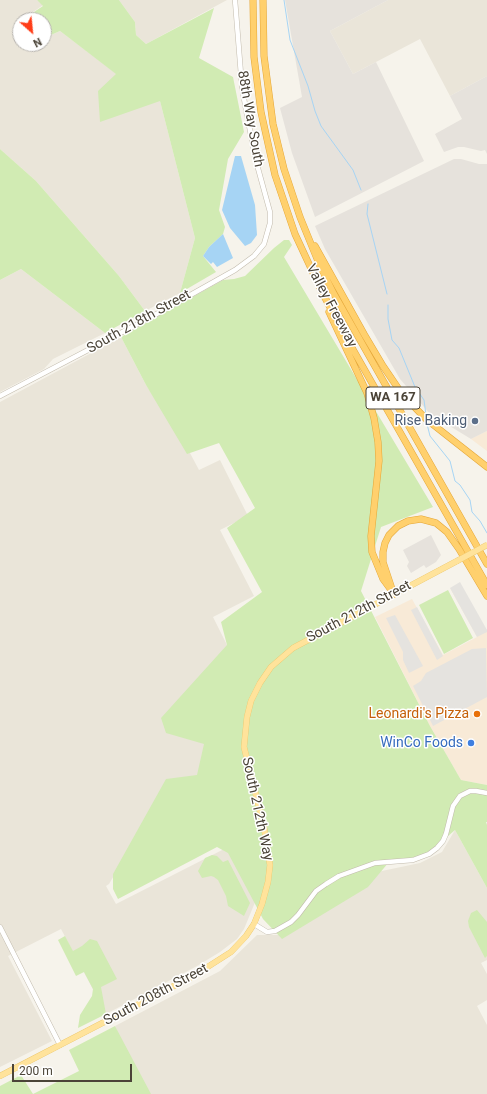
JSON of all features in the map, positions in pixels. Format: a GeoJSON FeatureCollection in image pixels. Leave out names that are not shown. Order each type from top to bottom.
{"type":"FeatureCollection","features":[{"type":"Feature","properties":{"kind":"highway","name":"Valley Freeway"},"geometry":{"type":"LineString","coordinates":[[253,0],[253,30],[257,85],[266,140],[275,175],[303,253],[322,292],[487,585]]}},
{"type":"Feature","properties":{"kind":"highway","name":"Valley Freeway"},"geometry":{"type":"LineString","coordinates":[[263,0],[264,56],[273,124],[294,204],[320,266],[334,294],[487,564]]}},
{"type":"Feature","properties":{"kind":"highway"},"geometry":{"type":"LineString","coordinates":[[304,228],[383,366],[402,394],[437,428],[487,467]]}},
{"type":"Feature","properties":{"kind":"highway"},"geometry":{"type":"LineString","coordinates":[[322,292],[331,319],[366,393],[374,418],[378,442],[379,461],[371,536],[372,552],[382,579],[394,594]]}},
{"type":"Feature","properties":{"kind":"highway"},"geometry":{"type":"LineString","coordinates":[[394,594],[383,562],[382,555],[384,545],[389,535],[398,526],[408,521],[421,519],[436,523],[447,532],[487,596]]}},
{"type":"Feature","properties":{"kind":"main road","name":"South 212th Street"},"geometry":{"type":"LineString","coordinates":[[251,701],[271,667],[287,653],[310,638],[487,545]]}},
{"type":"Feature","properties":{"kind":"main road","name":"South 212th Way"},"geometry":{"type":"LineString","coordinates":[[246,936],[254,924],[265,896],[270,864],[264,827],[244,747],[245,726],[251,701]]}},
{"type":"Feature","properties":{"kind":"main road","name":"South 208th Street"},"geometry":{"type":"LineString","coordinates":[[0,1076],[143,1003],[214,963],[231,952],[246,936]]}},
{"type":"Feature","properties":{"kind":"street","name":"88th Way South"},"geometry":{"type":"LineString","coordinates":[[235,0],[242,87],[256,161],[270,212],[270,223],[267,236]]}},
{"type":"Feature","properties":{"kind":"street","name":"South 218th Street"},"geometry":{"type":"LineString","coordinates":[[0,396],[153,316],[235,270],[260,250],[267,236]]}},
{"type":"Feature","properties":{"kind":"street"},"geometry":{"type":"LineString","coordinates":[[254,924],[267,932],[275,931],[291,922],[316,891],[339,876],[375,863],[413,860],[424,857],[437,848],[443,841],[453,806],[460,796],[476,790],[487,793]]}},
{"type":"Feature","properties":{"kind":"street"},"geometry":{"type":"LineString","coordinates":[[0,927],[60,1045]]}},
{"type":"Feature","properties":{"kind":"shaded area"},"geometry":{"type":"Polygon","coordinates":[[[0,0],[37,0],[43,5],[33,12],[12,12],[12,52],[52,52],[52,34],[60,31],[117,74],[160,101],[195,238],[180,293],[145,311],[119,276],[36,181],[0,149],[0,0]]]}},
{"type":"Feature","properties":{"kind":"shaded area"},"geometry":{"type":"Polygon","coordinates":[[[119,0],[227,0],[146,44],[136,35],[135,22],[119,0]]]}},
{"type":"Feature","properties":{"kind":"shaded area"},"geometry":{"type":"Polygon","coordinates":[[[285,0],[388,0],[330,31],[353,74],[376,62],[424,161],[315,217],[292,153],[280,108],[302,97],[285,0]]]}},
{"type":"Feature","properties":{"kind":"shaded area"},"geometry":{"type":"Polygon","coordinates":[[[388,0],[487,0],[487,76],[450,96],[420,39],[353,74],[330,31],[388,0]]]}},
{"type":"Feature","properties":{"kind":"shaded area"},"geometry":{"type":"Polygon","coordinates":[[[487,76],[487,154],[485,150],[481,151],[464,147],[458,147],[444,152],[435,134],[462,119],[450,96],[487,76]]]}},
{"type":"Feature","properties":{"kind":"shaded area"},"geometry":{"type":"Polygon","coordinates":[[[454,159],[487,164],[487,431],[471,439],[430,414],[400,379],[325,249],[315,226],[454,159]]]}},
{"type":"Feature","properties":{"kind":"shaded area"},"geometry":{"type":"Polygon","coordinates":[[[21,269],[105,333],[53,359],[44,369],[0,392],[0,280],[21,269]]]}},
{"type":"Feature","properties":{"kind":"shaded area"},"geometry":{"type":"Polygon","coordinates":[[[121,337],[146,385],[182,438],[199,470],[220,460],[248,516],[220,530],[254,596],[213,617],[243,677],[208,735],[198,780],[168,784],[109,884],[106,886],[116,904],[230,846],[256,900],[244,929],[237,939],[220,952],[197,966],[106,1014],[61,929],[8,956],[52,1041],[0,1067],[0,402],[121,337]]]}},
{"type":"Feature","properties":{"kind":"shaded area"},"geometry":{"type":"Polygon","coordinates":[[[487,431],[487,451],[471,439],[487,431]]]}},
{"type":"Feature","properties":{"kind":"shaded area"},"geometry":{"type":"Polygon","coordinates":[[[431,535],[441,555],[436,562],[426,568],[424,565],[411,573],[407,566],[409,562],[403,550],[431,535]]]}},
{"type":"Feature","properties":{"kind":"shaded area"},"geometry":{"type":"Polygon","coordinates":[[[460,582],[487,630],[487,632],[477,637],[450,588],[460,582]]]}},
{"type":"Feature","properties":{"kind":"shaded area"},"geometry":{"type":"Polygon","coordinates":[[[450,588],[487,630],[487,785],[461,780],[430,726],[375,617],[412,599],[443,655],[477,637],[450,588]]]}},
{"type":"Feature","properties":{"kind":"shaded area"},"geometry":{"type":"Polygon","coordinates":[[[417,607],[443,656],[437,660],[411,610],[417,607]]]}},
{"type":"Feature","properties":{"kind":"shaded area"},"geometry":{"type":"Polygon","coordinates":[[[395,615],[423,666],[409,673],[403,660],[403,652],[386,618],[395,615]]]}},
{"type":"Feature","properties":{"kind":"shaded area"},"geometry":{"type":"Polygon","coordinates":[[[486,648],[487,697],[433,726],[413,686],[421,681],[426,673],[472,649],[486,648]]]}},
{"type":"Feature","properties":{"kind":"shaded area"},"geometry":{"type":"Polygon","coordinates":[[[455,830],[487,888],[487,960],[481,963],[487,974],[487,1000],[477,1006],[487,1025],[487,1094],[140,1094],[115,1026],[220,971],[257,935],[280,935],[358,876],[420,863],[442,852],[455,830]]]}},
{"type":"Feature","properties":{"kind":"green space"},"geometry":{"type":"Polygon","coordinates":[[[37,0],[119,0],[135,22],[136,35],[146,44],[214,8],[199,58],[233,77],[244,132],[228,159],[219,210],[225,227],[223,234],[209,247],[203,256],[216,272],[180,293],[195,238],[160,101],[100,122],[98,91],[116,74],[60,31],[52,34],[52,12],[34,12],[43,6],[37,0]]]}},
{"type":"Feature","properties":{"kind":"green space"},"geometry":{"type":"Polygon","coordinates":[[[0,149],[36,181],[119,276],[145,311],[105,333],[21,269],[0,280],[0,149]]]}},
{"type":"Feature","properties":{"kind":"green space"},"geometry":{"type":"Polygon","coordinates":[[[284,240],[289,240],[292,245],[284,257],[433,507],[381,527],[361,591],[430,726],[461,780],[487,785],[487,888],[455,830],[424,857],[389,862],[368,887],[282,939],[263,919],[228,853],[217,847],[118,899],[113,889],[113,874],[166,779],[197,775],[204,744],[166,733],[161,718],[227,645],[221,622],[262,592],[227,528],[255,508],[219,443],[187,454],[146,385],[121,337],[223,280],[245,276],[284,240]]]}},
{"type":"Feature","properties":{"kind":"green space"},"geometry":{"type":"Polygon","coordinates":[[[448,590],[473,638],[444,654],[419,605],[448,590]]]}},
{"type":"Feature","properties":{"kind":"green space"},"geometry":{"type":"Polygon","coordinates":[[[212,855],[217,856],[223,862],[228,860],[250,903],[244,916],[228,906],[226,896],[218,880],[211,876],[202,878],[198,871],[205,858],[212,855]]]}},
{"type":"Feature","properties":{"kind":"green space"},"geometry":{"type":"Polygon","coordinates":[[[477,910],[487,922],[487,956],[485,958],[469,927],[468,921],[471,913],[477,910]]]}},
{"type":"Feature","properties":{"kind":"green space"},"geometry":{"type":"Polygon","coordinates":[[[65,936],[73,951],[90,939],[97,941],[117,979],[101,987],[106,1014],[78,1028],[80,1015],[92,996],[93,989],[84,972],[76,976],[58,940],[65,936]]]}},
{"type":"Feature","properties":{"kind":"green space"},"geometry":{"type":"Polygon","coordinates":[[[115,1026],[151,1094],[33,1094],[79,1071],[69,1050],[115,1026]]]}},
{"type":"Feature","properties":{"kind":"green space"},"geometry":{"type":"Polygon","coordinates":[[[21,1075],[33,1094],[0,1094],[0,1086],[21,1075]]]}},
{"type":"Feature","properties":{"kind":"water"},"geometry":{"type":"Polygon","coordinates":[[[235,156],[241,156],[255,205],[257,235],[251,243],[245,246],[230,228],[222,210],[235,156]]]}},
{"type":"Feature","properties":{"kind":"water"},"geometry":{"type":"Polygon","coordinates":[[[223,234],[233,258],[217,267],[213,262],[211,264],[203,256],[209,247],[223,234]]]}},
{"type":"Feature","properties":{"kind":"waterway"},"geometry":{"type":"LineString","coordinates":[[284,0],[290,40],[308,86],[321,126],[353,170],[361,190]]}},
{"type":"Feature","properties":{"kind":"waterway"},"geometry":{"type":"LineString","coordinates":[[368,204],[367,214],[387,294]]}},
{"type":"Feature","properties":{"kind":"waterway"},"geometry":{"type":"LineString","coordinates":[[388,305],[388,319],[392,340],[399,348],[415,387],[424,400],[426,415]]}},
{"type":"Feature","properties":{"kind":"waterway"},"geometry":{"type":"LineString","coordinates":[[427,424],[430,436],[450,461],[455,481],[460,485],[470,500],[472,512],[480,521],[487,533]]}},
{"type":"Feature","properties":{"kind":"place","name":"Rise Baking"},"geometry":{"type":"Point","coordinates":[475,421]}},
{"type":"Feature","properties":{"kind":"place","name":"Leonardi's Pizza"},"geometry":{"type":"Point","coordinates":[477,714]}},
{"type":"Feature","properties":{"kind":"place","name":"WinCo Foods"},"geometry":{"type":"Point","coordinates":[471,743]}}]}
